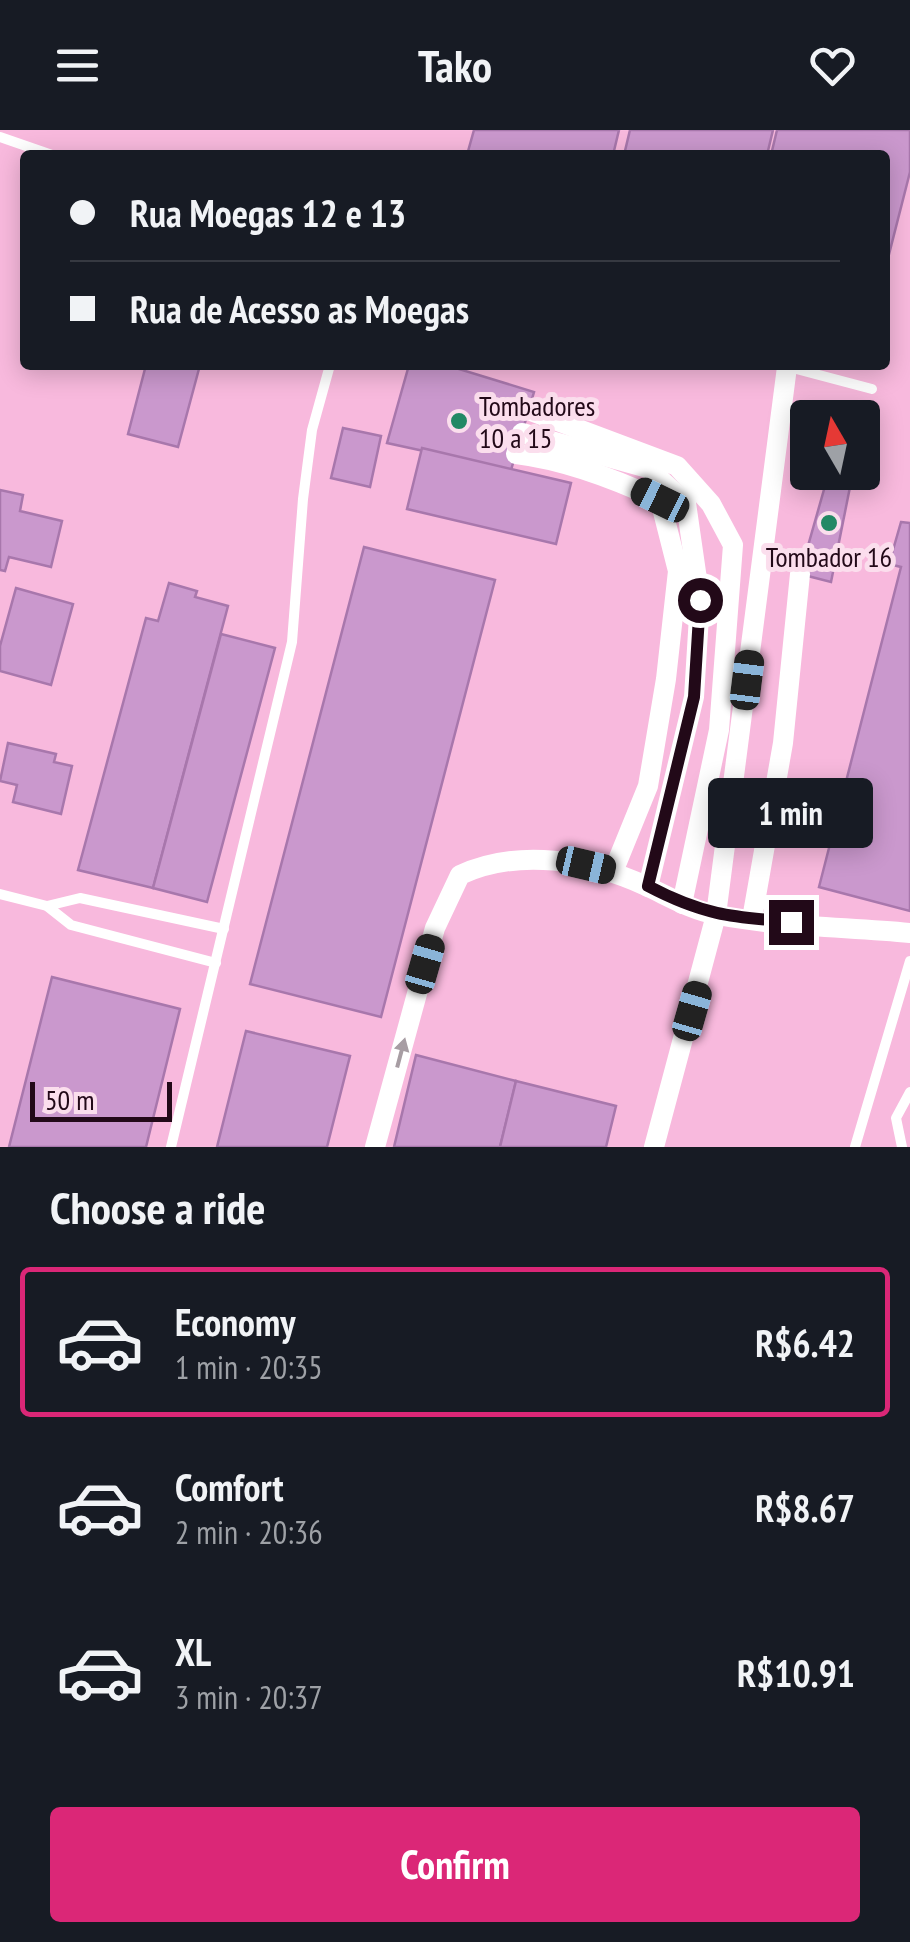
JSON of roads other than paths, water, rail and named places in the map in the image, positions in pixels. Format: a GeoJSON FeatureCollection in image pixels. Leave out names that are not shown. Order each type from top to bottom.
{"type":"FeatureCollection","features":[{"type":"Feature","properties":{"kind":"street"},"geometry":{"type":"LineString","coordinates":[[654,1147],[716,915],[783,370]]}},
{"type":"Feature","properties":{"kind":"street"},"geometry":{"type":"LineString","coordinates":[[528,410],[676,466],[710,504],[733,544],[719,730],[682,904]]}},
{"type":"Feature","properties":{"kind":"street"},"geometry":{"type":"LineString","coordinates":[[522,433],[648,468],[686,502],[700,600],[694,697],[648,886]]}},
{"type":"Feature","properties":{"kind":"street"},"geometry":{"type":"LineString","coordinates":[[516,454],[546,457],[660,500],[678,571],[666,679],[648,786],[614,872]]}},
{"type":"Feature","properties":{"kind":"street"},"geometry":{"type":"LineString","coordinates":[[752,918],[783,743],[800,574]]}},
{"type":"Feature","properties":{"kind":"street"},"geometry":{"type":"LineString","coordinates":[[375,1147],[436,928],[460,875],[479,866],[559,858],[614,872],[682,904],[716,915],[910,933]]}},
{"type":"Feature","properties":{"kind":"lane"},"geometry":{"type":"LineString","coordinates":[[0,137],[38,150]]}},
{"type":"Feature","properties":{"kind":"lane"},"geometry":{"type":"LineString","coordinates":[[171,1147],[292,642],[312,430],[329,370]]}},
{"type":"Feature","properties":{"kind":"lane"},"geometry":{"type":"LineString","coordinates":[[798,370],[872,389]]}},
{"type":"Feature","properties":{"kind":"lane"},"geometry":{"type":"LineString","coordinates":[[0,894],[47,906],[72,925],[216,963]]}},
{"type":"Feature","properties":{"kind":"lane"},"geometry":{"type":"LineString","coordinates":[[47,906],[80,898],[224,929]]}},
{"type":"Feature","properties":{"kind":"lane"},"geometry":{"type":"LineString","coordinates":[[855,1147],[910,961]]}},
{"type":"Feature","properties":{"kind":"lane"},"geometry":{"type":"LineString","coordinates":[[902,1147],[896,1118],[910,1092]]}},
{"type":"Feature","properties":{"kind":"place","name":"Tombadores 10 a 15"},"geometry":{"type":"Point","coordinates":[459,421]}},
{"type":"Feature","properties":{"kind":"place","name":"Tombador 16"},"geometry":{"type":"Point","coordinates":[829,523]}}]}
